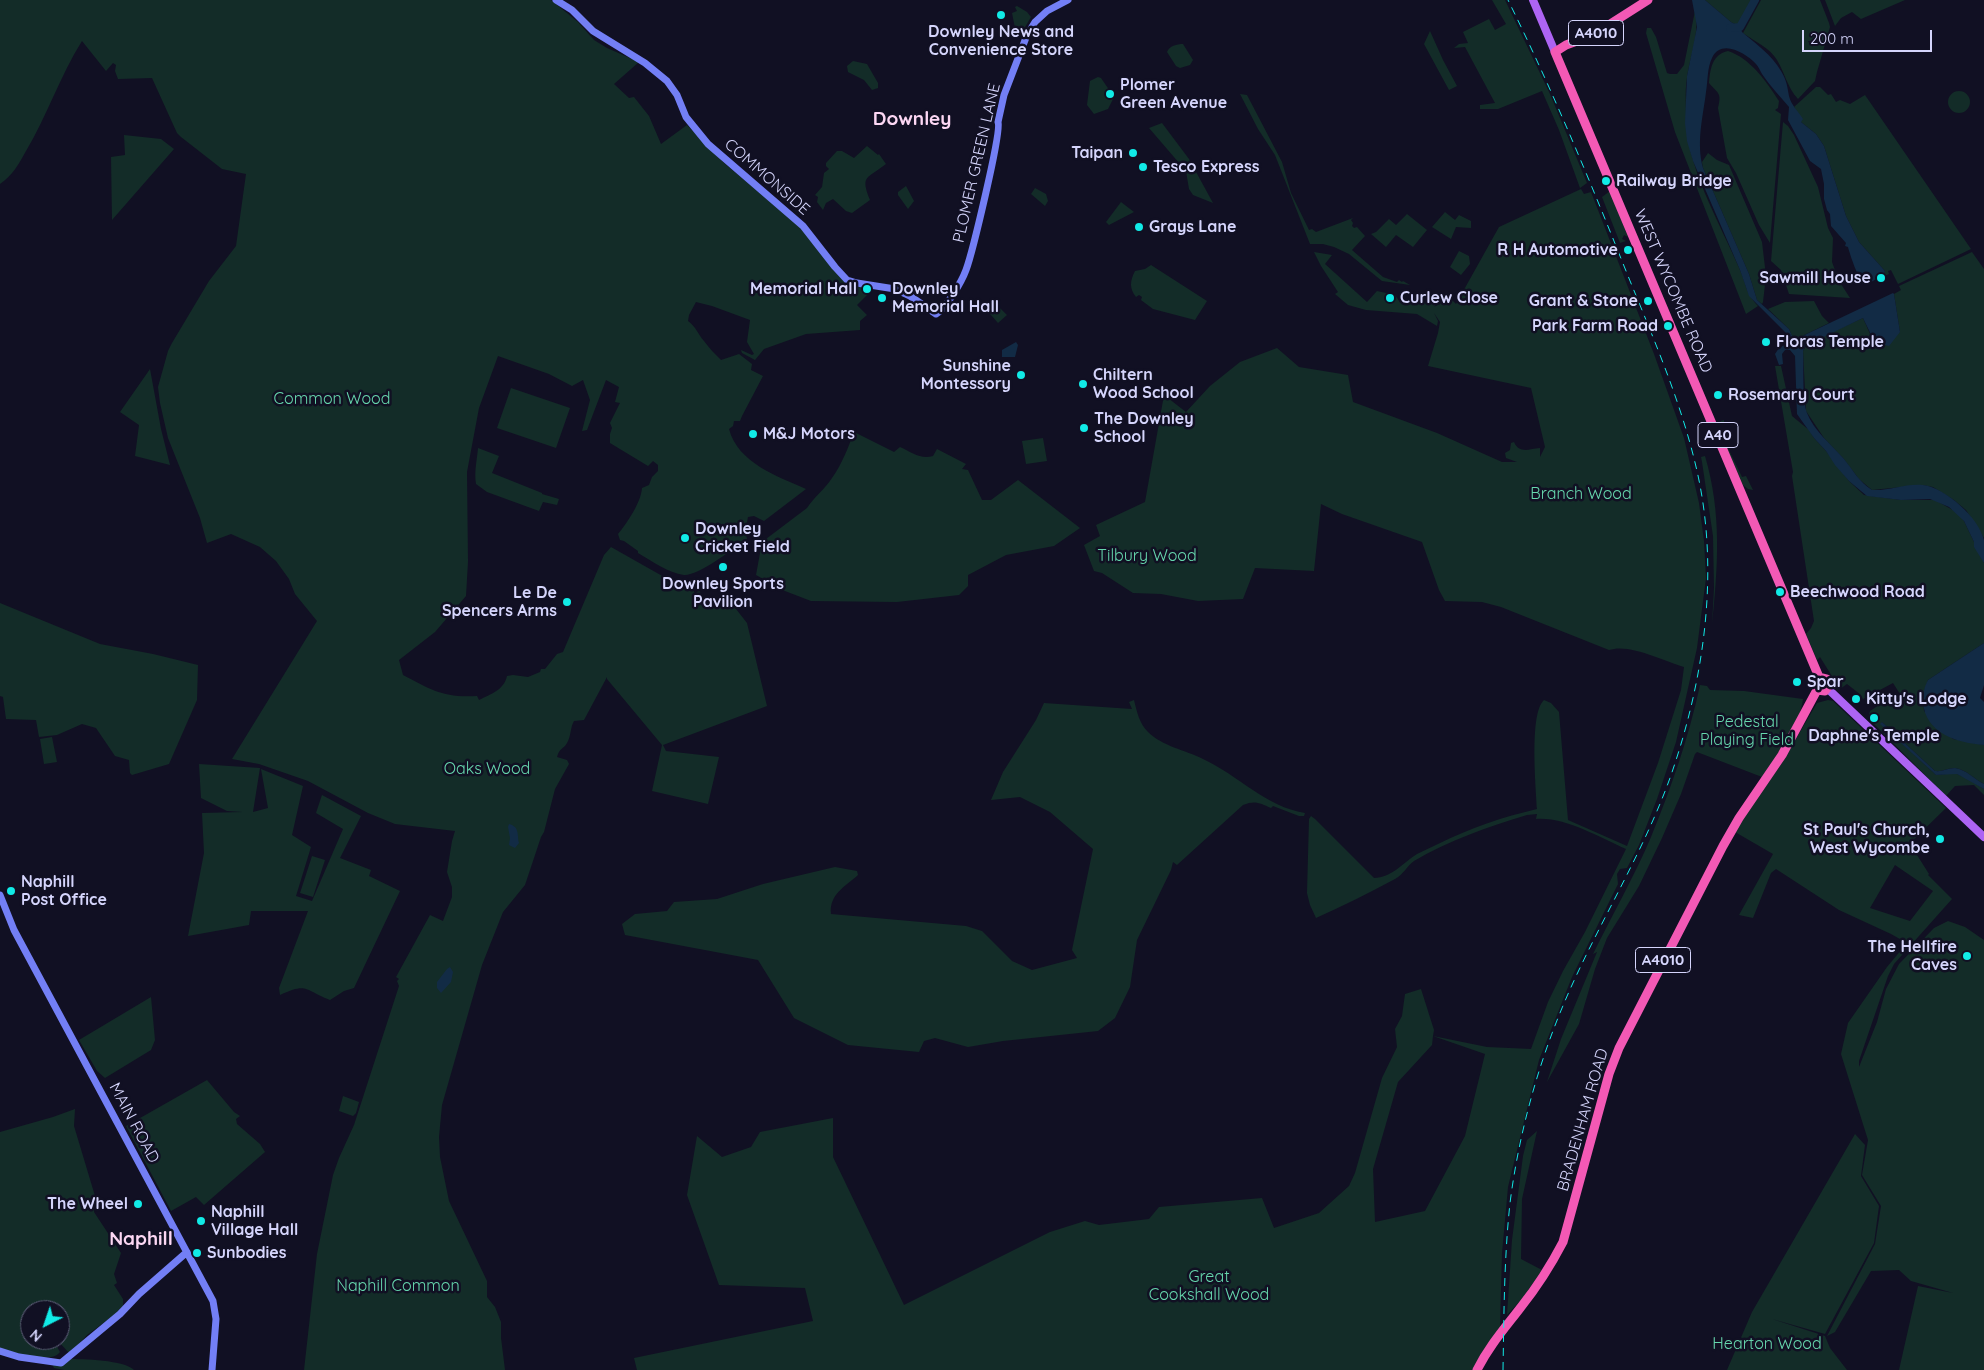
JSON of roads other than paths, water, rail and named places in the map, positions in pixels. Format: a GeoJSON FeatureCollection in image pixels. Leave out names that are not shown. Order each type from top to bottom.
{"type":"FeatureCollection","features":[{"type":"Feature","properties":{"kind":"highway","name":"A4010"},"geometry":{"type":"LineString","coordinates":[[1555,52],[1566,45],[1593,35],[1648,0]]}},
{"type":"Feature","properties":{"kind":"highway","name":"WEST WYCOMBE ROAD"},"geometry":{"type":"LineString","coordinates":[[1555,52],[1819,677]]}},
{"type":"Feature","properties":{"kind":"highway","name":"A40"},"geometry":{"type":"LineString","coordinates":[[1819,677],[1827,679],[1829,684],[1827,688]]}},
{"type":"Feature","properties":{"kind":"highway"},"geometry":{"type":"LineString","coordinates":[[1819,677],[1814,684],[1817,690],[1822,692],[1827,688]]}},
{"type":"Feature","properties":{"kind":"highway","name":"BRADENHAM ROAD"},"geometry":{"type":"LineString","coordinates":[[1477,1370],[1495,1338],[1547,1272],[1563,1242],[1576,1202],[1608,1074],[1619,1048],[1723,846],[1739,818],[1782,755],[1817,690]]}},
{"type":"Feature","properties":{"kind":"main road","name":"WEST WYCOMBE ROAD"},"geometry":{"type":"LineString","coordinates":[[1533,0],[1555,52]]}},
{"type":"Feature","properties":{"kind":"main road","name":"A40"},"geometry":{"type":"LineString","coordinates":[[1827,688],[1984,837]]}},
{"type":"Feature","properties":{"kind":"street","name":"COMMONSIDE"},"geometry":{"type":"LineString","coordinates":[[556,0],[572,10],[593,31],[646,63],[675,91],[686,117],[708,144],[803,226],[847,280]]}},
{"type":"Feature","properties":{"kind":"street","name":"PLOMER GREEN LANE"},"geometry":{"type":"LineString","coordinates":[[847,280],[895,289],[910,296],[936,314],[941,311],[965,272],[996,146],[1000,126],[998,122],[1004,95],[1027,35],[1042,16],[1053,7],[1068,0]]}},
{"type":"Feature","properties":{"kind":"street","name":"MAIN ROAD"},"geometry":{"type":"LineString","coordinates":[[0,895],[14,930],[208,1292],[216,1310],[212,1370]]}},
{"type":"Feature","properties":{"kind":"street"},"geometry":{"type":"LineString","coordinates":[[0,1351],[62,1363],[120,1314],[139,1294],[187,1252]]}},
{"type":"Feature","properties":{"kind":"water"},"geometry":{"type":"Polygon","coordinates":[[[1692,0],[1705,0],[1731,22],[1740,27],[1742,32],[1777,65],[1786,81],[1791,102],[1803,119],[1801,122],[1816,134],[1824,146],[1846,216],[1859,242],[1885,271],[1883,275],[1868,284],[1866,281],[1863,283],[1854,266],[1848,247],[1845,246],[1846,243],[1831,226],[1830,214],[1824,199],[1821,169],[1810,161],[1788,120],[1789,107],[1768,83],[1752,60],[1734,49],[1721,49],[1712,58],[1708,70],[1701,130],[1701,158],[1703,168],[1749,274],[1757,300],[1789,329],[1794,340],[1894,294],[1900,332],[1889,346],[1875,343],[1863,318],[1805,346],[1803,351],[1805,407],[1810,420],[1818,432],[1844,459],[1860,480],[1872,490],[1923,485],[1942,492],[1960,505],[1981,531],[1984,540],[1984,563],[1974,547],[1974,542],[1964,521],[1949,507],[1930,499],[1901,500],[1867,496],[1849,481],[1835,465],[1797,414],[1795,356],[1790,350],[1785,350],[1782,354],[1783,364],[1779,365],[1775,354],[1779,348],[1792,341],[1792,339],[1749,296],[1740,270],[1693,161],[1687,141],[1685,123],[1687,76],[1697,27],[1692,0]]]}},
{"type":"Feature","properties":{"kind":"water"},"geometry":{"type":"Polygon","coordinates":[[[1016,342],[1018,345],[1015,357],[1002,357],[1002,350],[1016,342]]]}},
{"type":"Feature","properties":{"kind":"water"},"geometry":{"type":"Polygon","coordinates":[[[1984,643],[1984,685],[1980,698],[1984,702],[1984,745],[1953,739],[1936,729],[1925,713],[1923,702],[1928,680],[1984,643]]]}},
{"type":"Feature","properties":{"kind":"water"},"geometry":{"type":"Polygon","coordinates":[[[1882,722],[1935,771],[1952,768],[1959,769],[1984,784],[1984,789],[1957,774],[1936,775],[1880,724],[1882,722]]]}},
{"type":"Feature","properties":{"kind":"water"},"geometry":{"type":"Polygon","coordinates":[[[509,824],[515,827],[517,832],[519,843],[515,848],[509,845],[509,824]]]}},
{"type":"Feature","properties":{"kind":"water"},"geometry":{"type":"Polygon","coordinates":[[[450,967],[453,972],[451,982],[441,993],[437,988],[437,982],[450,967]]]}},
{"type":"Feature","properties":{"kind":"waterway"},"geometry":{"type":"LineString","coordinates":[[1730,28],[1740,27],[1755,0]]}},
{"type":"Feature","properties":{"kind":"railway"},"geometry":{"type":"LineString","coordinates":[[1503,1370],[1505,1266],[1508,1224],[1514,1176],[1525,1123],[1539,1070],[1568,994],[1647,833],[1670,778],[1682,741],[1700,665],[1708,587],[1704,509],[1697,471],[1683,418],[1655,342],[1583,165],[1508,0]]}},
{"type":"Feature","properties":{"kind":"place","name":"Downley News and Convenience Store"},"geometry":{"type":"Point","coordinates":[1001,15]}},
{"type":"Feature","properties":{"kind":"place","name":"Plomer Green Avenue"},"geometry":{"type":"Point","coordinates":[1110,94]}},
{"type":"Feature","properties":{"kind":"place","name":"Taipan"},"geometry":{"type":"Point","coordinates":[1133,153]}},
{"type":"Feature","properties":{"kind":"place","name":"Tesco Express"},"geometry":{"type":"Point","coordinates":[1143,167]}},
{"type":"Feature","properties":{"kind":"place","name":"Railway Bridge"},"geometry":{"type":"Point","coordinates":[1606,181]}},
{"type":"Feature","properties":{"kind":"place","name":"Grays Lane"},"geometry":{"type":"Point","coordinates":[1139,227]}},
{"type":"Feature","properties":{"kind":"place","name":"R H Automotive"},"geometry":{"type":"Point","coordinates":[1628,250]}},
{"type":"Feature","properties":{"kind":"place","name":"Sawmill House"},"geometry":{"type":"Point","coordinates":[1881,278]}},
{"type":"Feature","properties":{"kind":"place","name":"Memorial Hall"},"geometry":{"type":"Point","coordinates":[867,289]}},
{"type":"Feature","properties":{"kind":"place","name":"Downley Memorial Hall"},"geometry":{"type":"Point","coordinates":[882,298]}},
{"type":"Feature","properties":{"kind":"place","name":"Curlew Close"},"geometry":{"type":"Point","coordinates":[1390,298]}},
{"type":"Feature","properties":{"kind":"place","name":"Grant & Stone"},"geometry":{"type":"Point","coordinates":[1648,301]}},
{"type":"Feature","properties":{"kind":"place","name":"Park Farm Road"},"geometry":{"type":"Point","coordinates":[1668,326]}},
{"type":"Feature","properties":{"kind":"place","name":"Floras Temple"},"geometry":{"type":"Point","coordinates":[1766,342]}},
{"type":"Feature","properties":{"kind":"place","name":"Sunshine Montessory"},"geometry":{"type":"Point","coordinates":[1021,375]}},
{"type":"Feature","properties":{"kind":"place","name":"Chiltern Wood School"},"geometry":{"type":"Point","coordinates":[1083,384]}},
{"type":"Feature","properties":{"kind":"place","name":"Rosemary Court"},"geometry":{"type":"Point","coordinates":[1718,395]}},
{"type":"Feature","properties":{"kind":"place","name":"The Downley School"},"geometry":{"type":"Point","coordinates":[1084,428]}},
{"type":"Feature","properties":{"kind":"place","name":"M&J Motors"},"geometry":{"type":"Point","coordinates":[753,434]}},
{"type":"Feature","properties":{"kind":"place","name":"Downley Cricket Field"},"geometry":{"type":"Point","coordinates":[685,538]}},
{"type":"Feature","properties":{"kind":"place","name":"Downley Sports Pavilion"},"geometry":{"type":"Point","coordinates":[723,567]}},
{"type":"Feature","properties":{"kind":"place","name":"Beechwood Road"},"geometry":{"type":"Point","coordinates":[1780,592]}},
{"type":"Feature","properties":{"kind":"place","name":"Le De Spencers Arms"},"geometry":{"type":"Point","coordinates":[567,602]}},
{"type":"Feature","properties":{"kind":"place","name":"Spar"},"geometry":{"type":"Point","coordinates":[1797,682]}},
{"type":"Feature","properties":{"kind":"place","name":"Kitty's Lodge"},"geometry":{"type":"Point","coordinates":[1856,699]}},
{"type":"Feature","properties":{"kind":"place","name":"Daphne's Temple"},"geometry":{"type":"Point","coordinates":[1874,718]}},
{"type":"Feature","properties":{"kind":"place","name":"St Paul's Church, West Wycombe"},"geometry":{"type":"Point","coordinates":[1940,839]}},
{"type":"Feature","properties":{"kind":"place","name":"Naphill Post Office"},"geometry":{"type":"Point","coordinates":[11,891]}},
{"type":"Feature","properties":{"kind":"place","name":"The Hellfire Caves"},"geometry":{"type":"Point","coordinates":[1967,956]}},
{"type":"Feature","properties":{"kind":"place","name":"The Wheel"},"geometry":{"type":"Point","coordinates":[138,1204]}},
{"type":"Feature","properties":{"kind":"place","name":"Naphill Village Hall"},"geometry":{"type":"Point","coordinates":[201,1221]}},
{"type":"Feature","properties":{"kind":"place","name":"Sunbodies"},"geometry":{"type":"Point","coordinates":[197,1253]}},
{"type":"Feature","properties":{"kind":"district","name":"Downley"},"geometry":{"type":"Point","coordinates":[912,119]}},
{"type":"Feature","properties":{"kind":"district","name":"Naphill"},"geometry":{"type":"Point","coordinates":[141,1239]}},
{"type":"Feature","properties":{"kind":"park label","name":"Common Wood"},"geometry":{"type":"Point","coordinates":[332,399]}},
{"type":"Feature","properties":{"kind":"park label","name":"Branch Wood"},"geometry":{"type":"Point","coordinates":[1581,494]}},
{"type":"Feature","properties":{"kind":"park label","name":"Tilbury Wood"},"geometry":{"type":"Point","coordinates":[1147,556]}},
{"type":"Feature","properties":{"kind":"park label","name":"Pedestal Playing Field"},"geometry":{"type":"Point","coordinates":[1747,731]}},
{"type":"Feature","properties":{"kind":"park label","name":"Oaks Wood"},"geometry":{"type":"Point","coordinates":[487,769]}},
{"type":"Feature","properties":{"kind":"park label","name":"Naphill Common"},"geometry":{"type":"Point","coordinates":[398,1286]}},
{"type":"Feature","properties":{"kind":"park label","name":"Great Cookshall Wood"},"geometry":{"type":"Point","coordinates":[1209,1286]}},
{"type":"Feature","properties":{"kind":"park label","name":"Hearton Wood"},"geometry":{"type":"Point","coordinates":[1767,1344]}}]}
